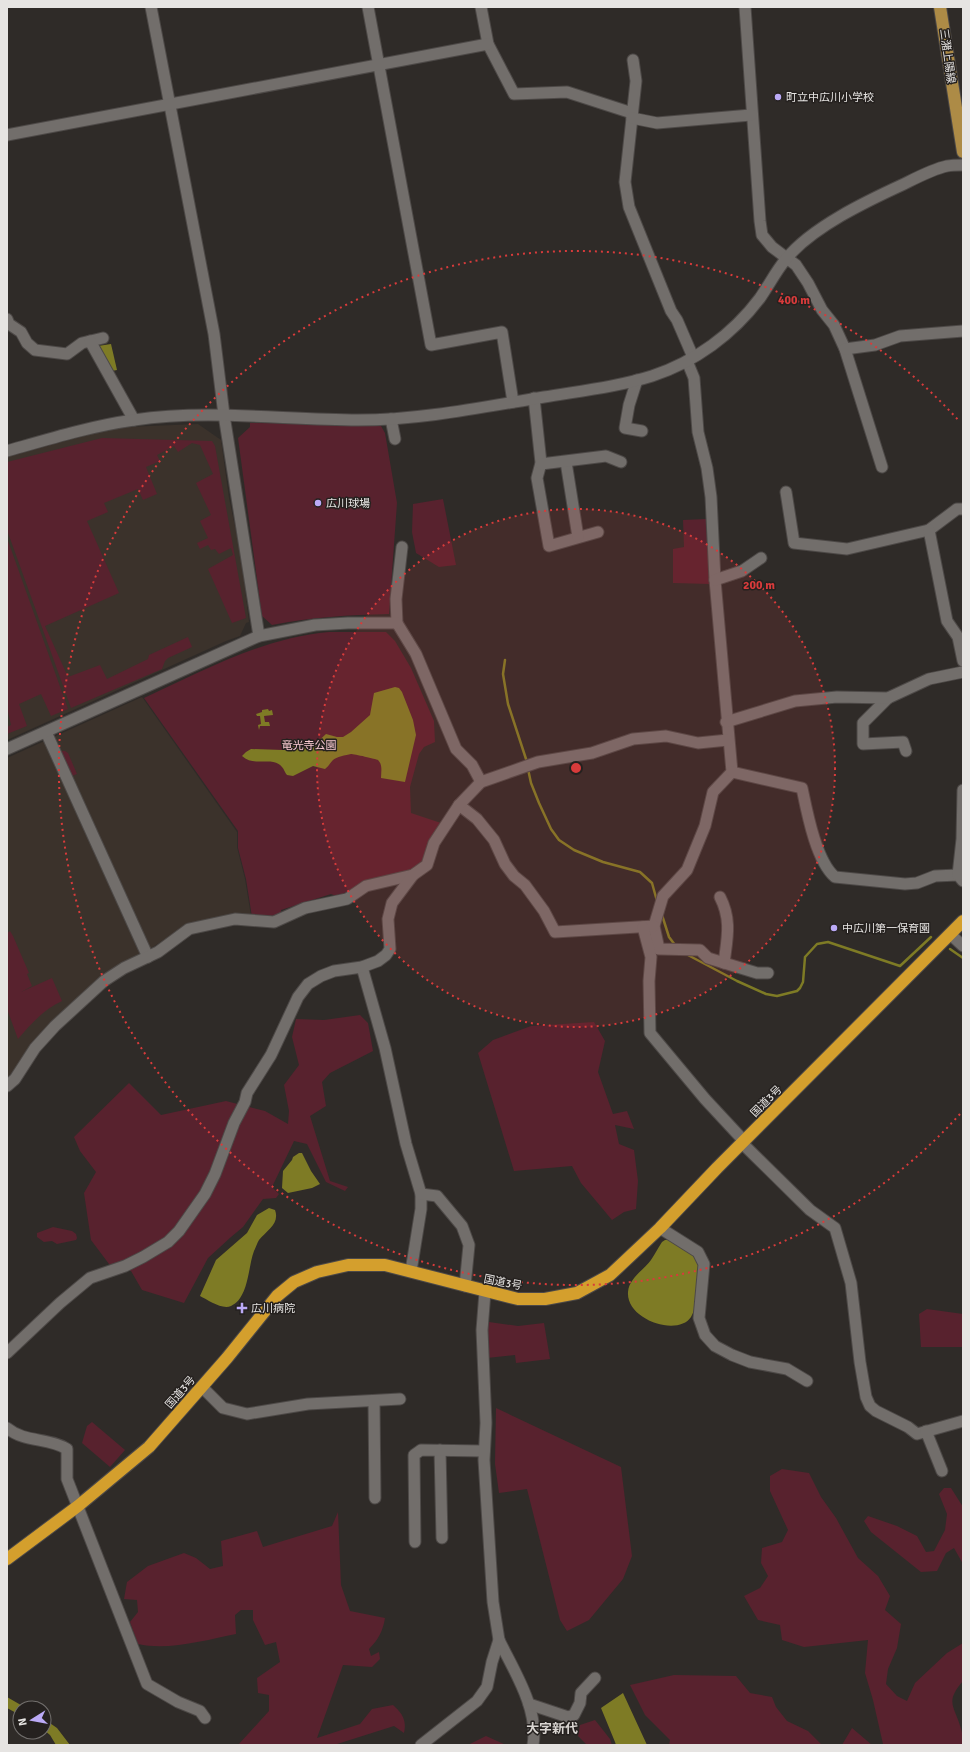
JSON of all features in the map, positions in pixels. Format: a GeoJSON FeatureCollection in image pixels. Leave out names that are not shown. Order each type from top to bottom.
{"type":"FeatureCollection","features":[{"type":"Feature","properties":{"kind":"highway","name":"国道3号"},"geometry":{"type":"LineString","coordinates":[[7,1559],[78,1506],[149,1447],[202,1387],[277,1296],[294,1282],[317,1272],[348,1265],[385,1265],[485,1292],[518,1299],[545,1298],[577,1293],[610,1275],[660,1228],[743,1142],[963,921]]}},
{"type":"Feature","properties":{"kind":"main road","name":"三潴上陽線"},"geometry":{"type":"LineString","coordinates":[[940,7],[963,152]]}},
{"type":"Feature","properties":{"kind":"street"},"geometry":{"type":"LineString","coordinates":[[151,7],[214,334],[224,415],[259,636]]}},
{"type":"Feature","properties":{"kind":"street"},"geometry":{"type":"LineString","coordinates":[[368,7],[431,346],[502,332],[513,402]]}},
{"type":"Feature","properties":{"kind":"street"},"geometry":{"type":"LineString","coordinates":[[481,7],[488,44],[514,94],[567,92],[632,116],[656,123],[752,114]]}},
{"type":"Feature","properties":{"kind":"street"},"geometry":{"type":"LineString","coordinates":[[745,7],[762,234],[772,247],[796,265],[808,282],[822,310],[834,325],[845,349],[882,467]]}},
{"type":"Feature","properties":{"kind":"street"},"geometry":{"type":"LineString","coordinates":[[7,135],[488,44]]}},
{"type":"Feature","properties":{"kind":"street"},"geometry":{"type":"LineString","coordinates":[[633,60],[636,81],[625,182],[629,207],[671,311],[677,320],[690,359],[694,378],[698,432],[707,468],[710,497],[726,722],[732,772],[714,792],[705,826],[687,870],[662,896],[648,926],[651,957],[649,981],[650,1032],[705,1099],[743,1142],[810,1210],[835,1228],[851,1282],[862,1378],[866,1397],[870,1406],[908,1427],[917,1434],[963,1421]]}},
{"type":"Feature","properties":{"kind":"street"},"geometry":{"type":"LineString","coordinates":[[7,451],[86,429],[134,420],[174,416],[224,415],[357,420],[391,419],[513,402],[637,380],[668,370],[690,359],[726,336],[741,321],[759,299],[787,257],[829,223],[868,200],[921,176],[947,166],[963,165]]}},
{"type":"Feature","properties":{"kind":"street"},"geometry":{"type":"LineString","coordinates":[[7,319],[9,324],[21,332],[27,343],[35,350],[67,354],[82,343],[103,338]]}},
{"type":"Feature","properties":{"kind":"street"},"geometry":{"type":"LineString","coordinates":[[845,349],[874,345],[900,336],[963,332]]}},
{"type":"Feature","properties":{"kind":"street"},"geometry":{"type":"LineString","coordinates":[[90,341],[134,420]]}},
{"type":"Feature","properties":{"kind":"street"},"geometry":{"type":"LineString","coordinates":[[637,380],[629,405],[625,428],[642,431]]}},
{"type":"Feature","properties":{"kind":"street"},"geometry":{"type":"LineString","coordinates":[[534,398],[541,464],[537,478],[549,546],[598,532]]}},
{"type":"Feature","properties":{"kind":"street"},"geometry":{"type":"LineString","coordinates":[[391,419],[395,439]]}},
{"type":"Feature","properties":{"kind":"street"},"geometry":{"type":"LineString","coordinates":[[541,464],[606,456],[621,462]]}},
{"type":"Feature","properties":{"kind":"street"},"geometry":{"type":"LineString","coordinates":[[566,462],[578,537]]}},
{"type":"Feature","properties":{"kind":"street"},"geometry":{"type":"LineString","coordinates":[[786,492],[794,543],[846,549],[929,530],[957,509],[963,509]]}},
{"type":"Feature","properties":{"kind":"street"},"geometry":{"type":"LineString","coordinates":[[929,530],[947,621],[958,637],[963,661]]}},
{"type":"Feature","properties":{"kind":"street"},"geometry":{"type":"LineString","coordinates":[[402,547],[396,600],[397,623],[416,654],[456,749],[472,766],[481,782]]}},
{"type":"Feature","properties":{"kind":"street"},"geometry":{"type":"LineString","coordinates":[[715,580],[742,571],[761,558]]}},
{"type":"Feature","properties":{"kind":"street"},"geometry":{"type":"LineString","coordinates":[[7,749],[259,636],[321,625],[348,623],[397,623]]}},
{"type":"Feature","properties":{"kind":"street"},"geometry":{"type":"LineString","coordinates":[[906,750],[903,742],[862,744],[863,723],[888,698],[929,679],[963,672]]}},
{"type":"Feature","properties":{"kind":"street"},"geometry":{"type":"LineString","coordinates":[[726,722],[795,701],[837,697],[888,698]]}},
{"type":"Feature","properties":{"kind":"street"},"geometry":{"type":"LineString","coordinates":[[46,732],[148,957]]}},
{"type":"Feature","properties":{"kind":"street"},"geometry":{"type":"LineString","coordinates":[[7,1086],[14,1079],[35,1048],[55,1026],[104,981],[124,968],[158,952],[189,929],[235,919],[274,922],[305,908],[347,899],[366,886],[412,875],[427,865],[434,843],[460,805],[481,782],[538,762],[592,753],[633,739],[666,736],[698,743],[728,740]]}},
{"type":"Feature","properties":{"kind":"street"},"geometry":{"type":"LineString","coordinates":[[732,772],[802,788],[808,819],[817,846],[829,873],[835,877],[905,884],[917,883],[935,876],[961,878],[963,790]]}},
{"type":"Feature","properties":{"kind":"street"},"geometry":{"type":"LineString","coordinates":[[460,805],[477,819],[494,840],[505,864],[514,876],[525,885],[544,911],[555,932],[648,926]]}},
{"type":"Feature","properties":{"kind":"street"},"geometry":{"type":"LineString","coordinates":[[7,1353],[60,1303],[90,1278],[125,1266],[168,1242],[179,1231],[208,1187],[247,1094],[271,1056],[298,997],[308,984],[320,976],[334,971],[362,967],[378,961],[386,955],[390,949],[388,919],[392,903],[412,875]]}},
{"type":"Feature","properties":{"kind":"street"},"geometry":{"type":"LineString","coordinates":[[720,897],[728,924],[724,963]]}},
{"type":"Feature","properties":{"kind":"street"},"geometry":{"type":"LineString","coordinates":[[648,926],[659,949],[700,950],[708,958],[757,973],[768,973]]}},
{"type":"Feature","properties":{"kind":"street"},"geometry":{"type":"LineString","coordinates":[[950,934],[963,946]]}},
{"type":"Feature","properties":{"kind":"street"},"geometry":{"type":"LineString","coordinates":[[362,967],[385,1048],[406,1144],[421,1194],[421,1209],[411,1271]]}},
{"type":"Feature","properties":{"kind":"street"},"geometry":{"type":"LineString","coordinates":[[421,1194],[437,1196],[462,1226],[469,1245],[465,1286]]}},
{"type":"Feature","properties":{"kind":"street"},"geometry":{"type":"LineString","coordinates":[[660,1228],[698,1252],[704,1264],[699,1318],[705,1335],[715,1346],[750,1362],[787,1369],[806,1381]]}},
{"type":"Feature","properties":{"kind":"street"},"geometry":{"type":"LineString","coordinates":[[485,1292],[482,1330],[486,1423],[484,1451],[493,1602],[499,1640],[529,1704],[534,1736],[533,1745]]}},
{"type":"Feature","properties":{"kind":"street"},"geometry":{"type":"LineString","coordinates":[[202,1387],[223,1408],[247,1414],[308,1404],[400,1399]]}},
{"type":"Feature","properties":{"kind":"street"},"geometry":{"type":"LineString","coordinates":[[374,1401],[375,1498]]}},
{"type":"Feature","properties":{"kind":"street"},"geometry":{"type":"LineString","coordinates":[[7,1428],[14,1434],[30,1440],[60,1444],[67,1449],[67,1479],[147,1684],[178,1702],[200,1711],[205,1718]]}},
{"type":"Feature","properties":{"kind":"street"},"geometry":{"type":"LineString","coordinates":[[926,1431],[942,1471]]}},
{"type":"Feature","properties":{"kind":"street"},"geometry":{"type":"LineString","coordinates":[[415,1542],[414,1455],[421,1450],[484,1451]]}},
{"type":"Feature","properties":{"kind":"street"},"geometry":{"type":"LineString","coordinates":[[440,1450],[442,1538]]}},
{"type":"Feature","properties":{"kind":"street"},"geometry":{"type":"LineString","coordinates":[[421,1745],[477,1701],[487,1687],[492,1662],[499,1640]]}},
{"type":"Feature","properties":{"kind":"street"},"geometry":{"type":"LineString","coordinates":[[529,1704],[568,1717],[574,1715],[580,1703],[581,1693],[595,1678]]}},
{"type":"Feature","properties":{"kind":"shaded area"},"geometry":{"type":"Polygon","coordinates":[[[111,344],[117,370],[112,371],[98,346],[111,344]]]}},
{"type":"Feature","properties":{"kind":"shaded area"},"geometry":{"type":"Polygon","coordinates":[[[198,424],[221,440],[229,498],[241,555],[249,622],[246,623],[240,636],[7,740],[7,456],[101,430],[126,427],[198,424]]]}},
{"type":"Feature","properties":{"kind":"shaded area"},"geometry":{"type":"Polygon","coordinates":[[[395,687],[399,688],[402,692],[413,720],[416,735],[405,782],[381,778],[381,766],[378,760],[353,754],[334,759],[325,769],[313,766],[293,776],[287,775],[283,768],[273,762],[252,761],[242,756],[251,749],[283,750],[300,744],[313,746],[326,734],[343,737],[370,715],[374,693],[395,687]]]}},
{"type":"Feature","properties":{"kind":"shaded area"},"geometry":{"type":"Polygon","coordinates":[[[142,697],[237,832],[237,847],[245,879],[251,916],[178,931],[137,957],[112,969],[98,980],[7,1081],[7,758],[142,697]]]}},
{"type":"Feature","properties":{"kind":"shaded area"},"geometry":{"type":"Polygon","coordinates":[[[268,709],[269,711],[272,710],[273,715],[264,716],[265,722],[269,722],[270,726],[260,726],[259,730],[258,725],[261,724],[260,716],[257,716],[256,714],[262,712],[262,710],[268,709]]]}},
{"type":"Feature","properties":{"kind":"shaded area"},"geometry":{"type":"Polygon","coordinates":[[[299,1153],[302,1153],[311,1171],[320,1184],[312,1188],[288,1193],[282,1188],[283,1171],[293,1157],[299,1153]]]}},
{"type":"Feature","properties":{"kind":"shaded area"},"geometry":{"type":"Polygon","coordinates":[[[269,1208],[275,1210],[276,1219],[258,1242],[252,1257],[245,1289],[237,1302],[231,1306],[223,1307],[200,1296],[216,1260],[247,1233],[257,1215],[269,1208]]]}},
{"type":"Feature","properties":{"kind":"shaded area"},"geometry":{"type":"Polygon","coordinates":[[[669,1240],[696,1256],[699,1262],[698,1290],[694,1312],[684,1323],[675,1325],[665,1325],[654,1322],[635,1311],[630,1302],[628,1292],[631,1282],[648,1264],[662,1242],[669,1240]]]}},
{"type":"Feature","properties":{"kind":"shaded area"},"geometry":{"type":"Polygon","coordinates":[[[623,1693],[647,1745],[616,1745],[601,1708],[623,1693]]]}},
{"type":"Feature","properties":{"kind":"shaded area"},"geometry":{"type":"Polygon","coordinates":[[[7,1697],[12,1700],[12,1711],[7,1708],[7,1697]]]}},
{"type":"Feature","properties":{"kind":"shaded area"},"geometry":{"type":"Polygon","coordinates":[[[52,1725],[57,1728],[70,1745],[56,1745],[52,1738],[52,1725]]]}},
{"type":"Feature","properties":{"kind":"green space"},"geometry":{"type":"Polygon","coordinates":[[[250,423],[373,424],[381,426],[385,433],[397,503],[389,614],[330,617],[272,625],[262,616],[238,438],[250,427],[250,423]]]}},
{"type":"Feature","properties":{"kind":"green space"},"geometry":{"type":"Polygon","coordinates":[[[102,438],[212,441],[215,446],[246,618],[232,623],[208,569],[233,555],[231,548],[219,554],[215,549],[211,550],[208,545],[200,549],[197,543],[208,538],[200,521],[211,515],[196,483],[213,474],[200,445],[192,443],[178,452],[174,446],[157,455],[160,461],[146,467],[157,494],[143,500],[138,489],[104,503],[108,512],[87,521],[119,593],[45,626],[68,677],[100,665],[107,679],[148,659],[149,655],[188,637],[192,647],[168,658],[162,669],[71,708],[7,530],[7,462],[102,438]]]}},
{"type":"Feature","properties":{"kind":"green space"},"geometry":{"type":"Polygon","coordinates":[[[443,499],[456,565],[439,567],[416,553],[412,532],[413,504],[443,499]]]}},
{"type":"Feature","properties":{"kind":"green space"},"geometry":{"type":"Polygon","coordinates":[[[706,519],[708,523],[712,582],[710,584],[673,583],[673,549],[684,547],[683,520],[706,519]]]}},
{"type":"Feature","properties":{"kind":"green space"},"geometry":{"type":"Polygon","coordinates":[[[7,538],[68,709],[51,716],[41,694],[19,704],[27,726],[7,734],[7,727],[11,725],[7,707],[7,538]]]}},
{"type":"Feature","properties":{"kind":"green space","name":"竜光寺公園"},"geometry":{"type":"Polygon","coordinates":[[[329,632],[386,632],[395,641],[411,668],[434,721],[435,742],[424,747],[419,754],[410,787],[411,813],[441,823],[424,860],[411,870],[367,880],[338,897],[331,894],[281,910],[281,915],[262,918],[252,917],[246,879],[238,848],[238,831],[144,698],[211,667],[257,648],[304,635],[329,632]]]}},
{"type":"Feature","properties":{"kind":"green space"},"geometry":{"type":"Polygon","coordinates":[[[61,751],[68,753],[77,774],[72,776],[61,751]]]}},
{"type":"Feature","properties":{"kind":"green space"},"geometry":{"type":"Polygon","coordinates":[[[10,931],[29,973],[27,974],[32,986],[21,992],[52,978],[62,1001],[49,1008],[33,1022],[18,1039],[7,1009],[7,933],[10,931]]]}},
{"type":"Feature","properties":{"kind":"green space"},"geometry":{"type":"Polygon","coordinates":[[[360,1015],[368,1023],[373,1051],[330,1073],[322,1082],[326,1106],[310,1116],[330,1181],[348,1187],[345,1191],[326,1182],[307,1144],[294,1141],[272,1187],[279,1194],[276,1198],[263,1199],[243,1227],[208,1258],[184,1303],[142,1290],[131,1271],[109,1264],[91,1240],[84,1193],[96,1172],[80,1151],[74,1137],[129,1083],[161,1115],[226,1101],[265,1111],[288,1124],[289,1111],[284,1085],[299,1065],[292,1037],[296,1019],[324,1020],[360,1015]]]}},
{"type":"Feature","properties":{"kind":"green space"},"geometry":{"type":"Polygon","coordinates":[[[594,1022],[605,1041],[598,1072],[613,1114],[627,1111],[634,1129],[615,1125],[619,1144],[634,1150],[638,1181],[636,1209],[624,1212],[612,1220],[581,1183],[572,1166],[514,1171],[478,1053],[493,1040],[531,1026],[594,1022]]]}},
{"type":"Feature","properties":{"kind":"green space"},"geometry":{"type":"Polygon","coordinates":[[[53,1227],[72,1231],[76,1234],[76,1240],[57,1244],[52,1241],[44,1242],[37,1237],[37,1233],[53,1227]]]}},
{"type":"Feature","properties":{"kind":"green space"},"geometry":{"type":"Polygon","coordinates":[[[927,1309],[963,1314],[963,1347],[921,1347],[919,1314],[927,1309]]]}},
{"type":"Feature","properties":{"kind":"green space"},"geometry":{"type":"Polygon","coordinates":[[[489,1322],[518,1326],[544,1323],[550,1359],[516,1363],[515,1355],[487,1358],[485,1334],[489,1322]]]}},
{"type":"Feature","properties":{"kind":"green space"},"geometry":{"type":"Polygon","coordinates":[[[496,1408],[621,1467],[632,1556],[623,1579],[589,1620],[567,1631],[560,1620],[527,1489],[499,1493],[495,1464],[496,1408]]]}},
{"type":"Feature","properties":{"kind":"green space"},"geometry":{"type":"Polygon","coordinates":[[[92,1422],[125,1450],[110,1467],[82,1443],[87,1426],[92,1422]]]}},
{"type":"Feature","properties":{"kind":"green space"},"geometry":{"type":"Polygon","coordinates":[[[782,1469],[809,1473],[821,1497],[836,1518],[858,1558],[878,1576],[890,1596],[885,1610],[901,1624],[897,1648],[888,1669],[886,1684],[897,1696],[907,1701],[915,1683],[947,1653],[963,1643],[963,1681],[957,1688],[952,1700],[962,1731],[962,1745],[879,1745],[883,1744],[865,1673],[868,1640],[804,1647],[782,1640],[780,1625],[758,1620],[744,1596],[760,1588],[768,1576],[761,1563],[762,1548],[782,1542],[788,1530],[770,1491],[770,1476],[782,1469]]]}},
{"type":"Feature","properties":{"kind":"green space"},"geometry":{"type":"Polygon","coordinates":[[[944,1488],[951,1488],[963,1507],[963,1564],[954,1548],[946,1553],[937,1571],[921,1572],[871,1532],[864,1521],[868,1516],[897,1526],[917,1536],[926,1552],[934,1551],[945,1530],[947,1514],[939,1494],[944,1488]]]}},
{"type":"Feature","properties":{"kind":"green space"},"geometry":{"type":"Polygon","coordinates":[[[338,1512],[341,1585],[350,1611],[385,1618],[380,1635],[369,1649],[371,1656],[379,1652],[380,1659],[372,1667],[343,1665],[317,1738],[360,1724],[372,1709],[393,1705],[403,1717],[405,1724],[404,1733],[394,1726],[334,1745],[238,1745],[269,1711],[269,1695],[258,1693],[257,1678],[280,1662],[276,1642],[265,1645],[253,1620],[253,1610],[241,1610],[235,1615],[236,1634],[187,1644],[149,1646],[138,1644],[130,1622],[138,1612],[137,1600],[124,1599],[127,1582],[148,1566],[184,1553],[196,1558],[210,1569],[223,1566],[221,1541],[257,1531],[263,1547],[332,1526],[338,1512]]]}},
{"type":"Feature","properties":{"kind":"green space"},"geometry":{"type":"Polygon","coordinates":[[[674,1675],[736,1676],[750,1693],[772,1697],[776,1707],[787,1721],[808,1731],[822,1745],[669,1745],[670,1740],[645,1715],[630,1685],[674,1675]]]}},
{"type":"Feature","properties":{"kind":"green space"},"geometry":{"type":"Polygon","coordinates":[[[595,1720],[610,1739],[612,1745],[587,1745],[578,1736],[580,1725],[595,1720]]]}},
{"type":"Feature","properties":{"kind":"green space"},"geometry":{"type":"Polygon","coordinates":[[[852,1728],[872,1745],[842,1745],[852,1728]]]}},
{"type":"Feature","properties":{"kind":"green space"},"geometry":{"type":"Polygon","coordinates":[[[486,1736],[506,1745],[468,1745],[486,1736]]]}},
{"type":"Feature","properties":{"kind":"waterway"},"geometry":{"type":"LineString","coordinates":[[505,660],[503,674],[508,704],[527,762]]}},
{"type":"Feature","properties":{"kind":"waterway"},"geometry":{"type":"LineString","coordinates":[[528,769],[531,783],[539,803],[551,829],[559,840],[574,850],[603,862],[640,872],[652,883],[657,901]]}},
{"type":"Feature","properties":{"kind":"waterway"},"geometry":{"type":"LineString","coordinates":[[662,915],[669,937],[675,945]]}},
{"type":"Feature","properties":{"kind":"waterway"},"geometry":{"type":"LineString","coordinates":[[686,954],[737,981],[766,994],[777,996],[797,991],[800,988],[803,982],[805,957],[817,944],[828,942],[900,966],[931,937]]}},
{"type":"Feature","properties":{"kind":"waterway"},"geometry":{"type":"LineString","coordinates":[[950,949],[963,958]]}},
{"type":"Feature","properties":{"kind":"place","name":"町立中広川小学校"},"geometry":{"type":"Point","coordinates":[778,97]}},
{"type":"Feature","properties":{"kind":"place","name":"広川球場"},"geometry":{"type":"Point","coordinates":[318,503]}},
{"type":"Feature","properties":{"kind":"place","name":"中広川第一保育園"},"geometry":{"type":"Point","coordinates":[834,928]}},
{"type":"Feature","properties":{"kind":"place","name":"広川病院"},"geometry":{"type":"Point","coordinates":[242,1308]}},
{"type":"Feature","properties":{"kind":"district","name":"大字新代"},"geometry":{"type":"Point","coordinates":[552,1728]}}]}
